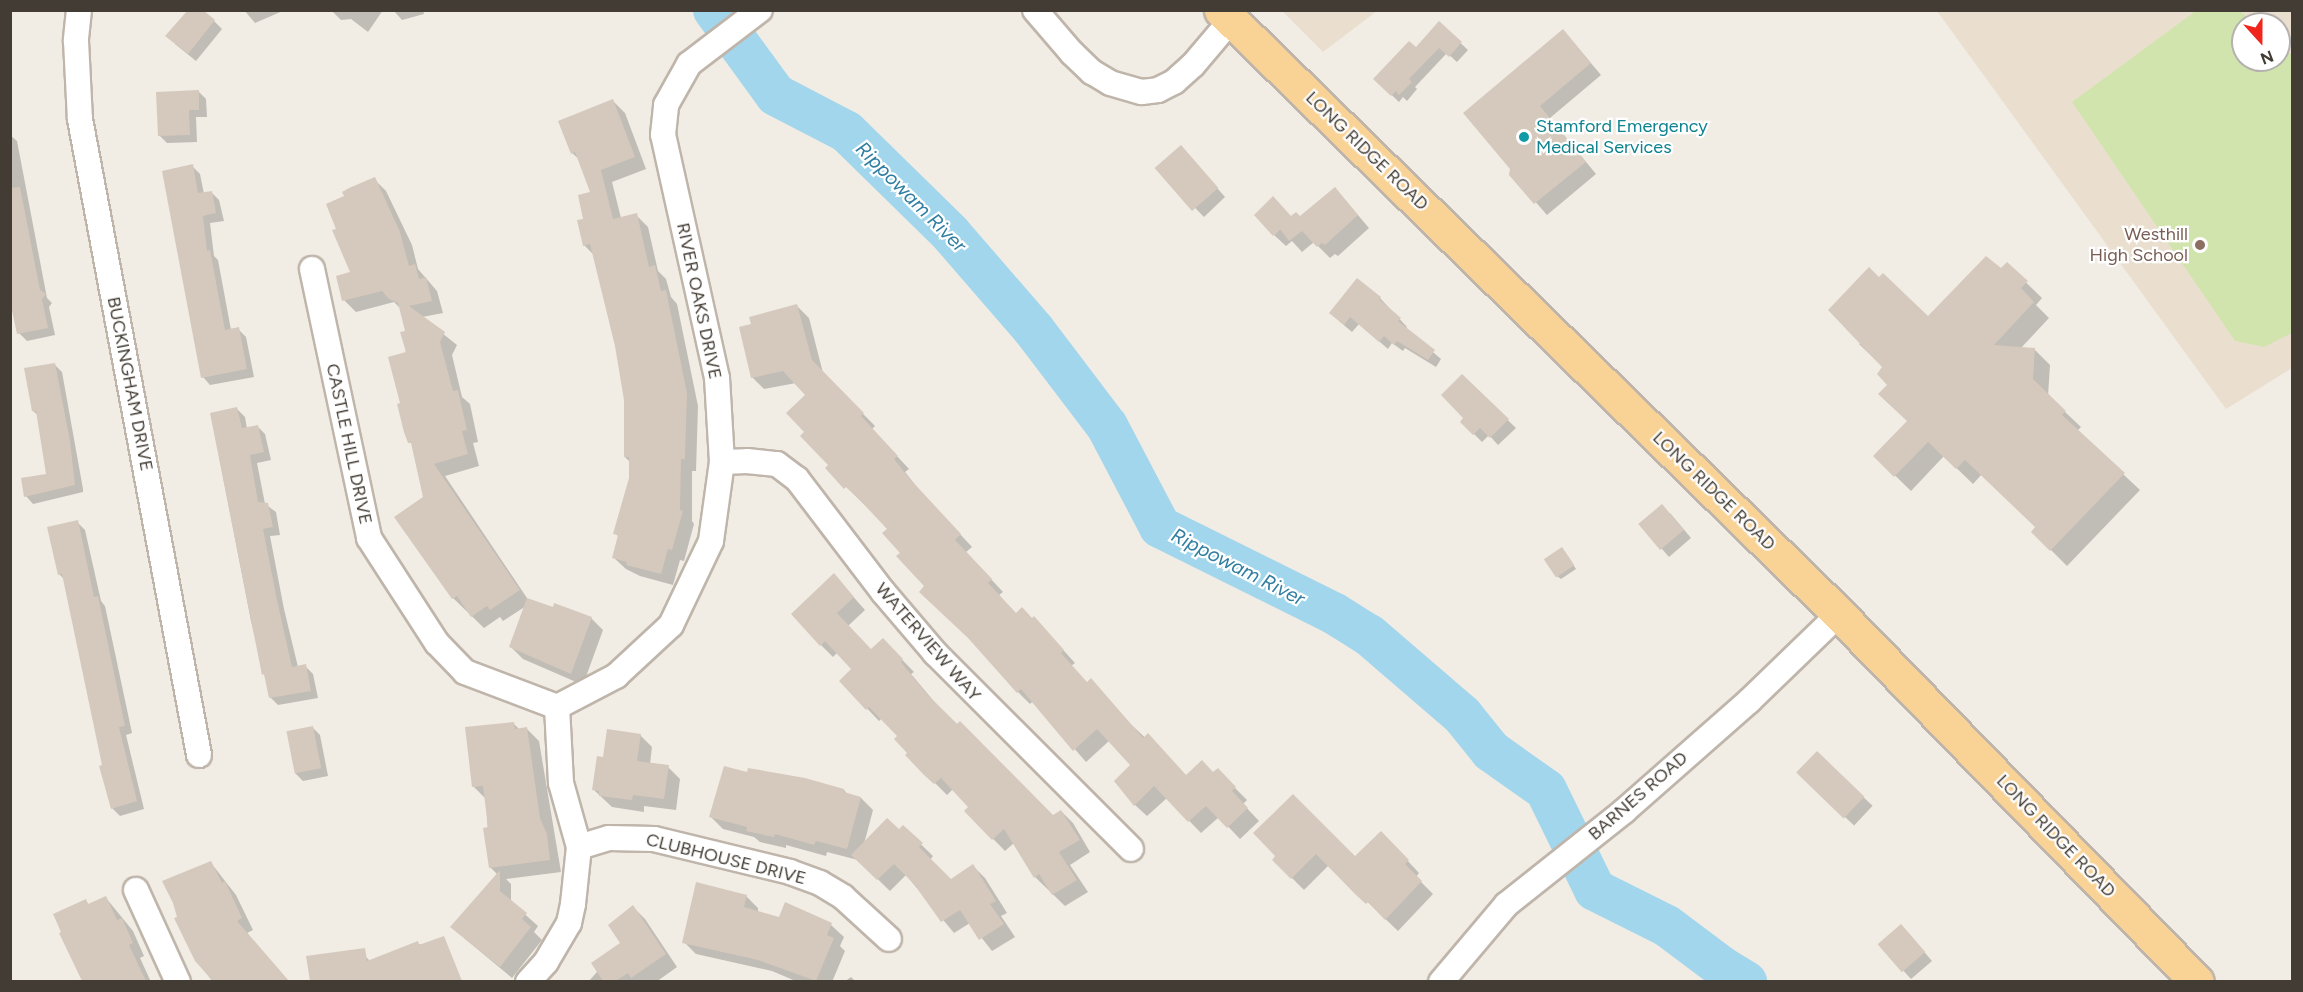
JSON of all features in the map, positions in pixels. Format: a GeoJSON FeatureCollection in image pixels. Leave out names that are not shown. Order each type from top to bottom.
{"type":"FeatureCollection","features":[{"type":"Feature","properties":{"kind":"main road","name":"LONG RIDGE ROAD"},"geometry":{"type":"LineString","coordinates":[[1226,16],[1839,614],[2198,981]]}},
{"type":"Feature","properties":{"kind":"street","name":"BUCKINGHAM DRIVE"},"geometry":{"type":"LineString","coordinates":[[80,10],[76,41],[80,119],[199,755]]}},
{"type":"Feature","properties":{"kind":"street","name":"RIVER OAKS DRIVE"},"geometry":{"type":"LineString","coordinates":[[556,707],[616,676],[671,625],[711,541],[722,462],[717,378],[663,135],[666,105],[689,64],[760,10]]}},
{"type":"Feature","properties":{"kind":"street"},"geometry":{"type":"LineString","coordinates":[[1035,10],[1092,72],[1110,83],[1142,92],[1158,90],[1174,82],[1193,65],[1226,16]]}},
{"type":"Feature","properties":{"kind":"street","name":"CASTLE HILL DRIVE"},"geometry":{"type":"LineString","coordinates":[[312,269],[369,538],[437,643],[465,672],[556,707]]}},
{"type":"Feature","properties":{"kind":"street","name":"WATERVIEW WAY"},"geometry":{"type":"LineString","coordinates":[[722,462],[747,461],[777,464],[797,479],[884,593],[935,653],[1018,740],[1131,849]]}},
{"type":"Feature","properties":{"kind":"street","name":"BARNES ROAD"},"geometry":{"type":"LineString","coordinates":[[1441,981],[1518,895],[1624,811],[1749,701],[1839,614]]}},
{"type":"Feature","properties":{"kind":"street"},"geometry":{"type":"LineString","coordinates":[[528,981],[546,962],[569,923],[579,847],[561,783],[556,707]]}},
{"type":"Feature","properties":{"kind":"street","name":"CLUBHOUSE DRIVE"},"geometry":{"type":"LineString","coordinates":[[579,847],[609,838],[654,839],[790,872],[820,883],[843,897],[890,939]]}},
{"type":"Feature","properties":{"kind":"street"},"geometry":{"type":"LineString","coordinates":[[136,890],[178,981]]}},
{"type":"Feature","properties":{"kind":"shaded area"},"geometry":{"type":"Polygon","coordinates":[[[1282,11],[1377,11],[1323,52],[1282,11]]]}},
{"type":"Feature","properties":{"kind":"shaded area","name":"Westhill High School"},"geometry":{"type":"Polygon","coordinates":[[[1937,11],[2292,11],[2292,368],[2226,409],[1937,11]]]}},
{"type":"Feature","properties":{"kind":"green space"},"geometry":{"type":"Polygon","coordinates":[[[2197,10],[2241,12],[2231,12],[2231,72],[2291,72],[2292,55],[2292,333],[2264,347],[2235,341],[2072,102],[2197,10]]]}},
{"type":"Feature","properties":{"kind":"building"},"geometry":{"type":"Polygon","coordinates":[[[188,10],[203,10],[215,20],[188,54],[165,36],[188,10]]]}},
{"type":"Feature","properties":{"kind":"building"},"geometry":{"type":"Polygon","coordinates":[[[1439,21],[1462,42],[1449,57],[1439,48],[1409,79],[1412,82],[1399,95],[1396,91],[1391,96],[1373,79],[1409,41],[1416,47],[1439,21]]]}},
{"type":"Feature","properties":{"kind":"building","name":"Stamford Emergency Medical Services"},"geometry":{"type":"Polygon","coordinates":[[[1563,29],[1591,63],[1540,106],[1586,162],[1534,204],[1509,175],[1510,169],[1463,113],[1563,29]]]}},
{"type":"Feature","properties":{"kind":"building"},"geometry":{"type":"Polygon","coordinates":[[[199,90],[199,110],[189,110],[190,135],[158,136],[156,92],[199,90]]]}},
{"type":"Feature","properties":{"kind":"building"},"geometry":{"type":"Polygon","coordinates":[[[613,99],[635,157],[601,170],[613,219],[637,213],[649,267],[655,265],[661,291],[666,290],[687,393],[685,459],[681,459],[680,510],[683,511],[672,550],[668,549],[661,574],[626,565],[627,562],[612,558],[618,535],[613,534],[629,478],[629,457],[624,457],[624,400],[615,346],[590,244],[583,246],[577,220],[583,219],[578,195],[590,192],[575,152],[571,154],[558,121],[613,99]]]}},
{"type":"Feature","properties":{"kind":"building"},"geometry":{"type":"Polygon","coordinates":[[[1181,145],[1218,188],[1192,211],[1155,168],[1181,145]]]}},
{"type":"Feature","properties":{"kind":"building"},"geometry":{"type":"Polygon","coordinates":[[[193,164],[198,193],[212,191],[216,213],[203,216],[207,251],[210,250],[225,330],[239,327],[247,369],[201,378],[162,171],[193,164]]]}},
{"type":"Feature","properties":{"kind":"building"},"geometry":{"type":"Polygon","coordinates":[[[375,177],[400,232],[409,266],[415,264],[419,279],[426,277],[432,301],[409,306],[445,332],[440,342],[453,391],[458,390],[467,430],[462,431],[468,454],[434,464],[520,590],[490,610],[487,606],[471,617],[457,596],[452,599],[394,517],[423,497],[411,443],[408,443],[404,432],[397,404],[400,403],[388,357],[406,352],[400,332],[405,331],[398,303],[389,299],[382,291],[342,301],[336,276],[350,272],[332,230],[336,229],[326,204],[344,196],[342,192],[349,188],[375,177]]]}},
{"type":"Feature","properties":{"kind":"building"},"geometry":{"type":"Polygon","coordinates":[[[20,187],[40,290],[46,294],[42,299],[48,328],[17,334],[10,301],[10,188],[20,187]]]}},
{"type":"Feature","properties":{"kind":"building"},"geometry":{"type":"Polygon","coordinates":[[[1335,187],[1358,215],[1325,245],[1322,243],[1317,247],[1302,231],[1289,241],[1280,229],[1273,236],[1254,215],[1273,196],[1291,216],[1296,212],[1300,216],[1335,187]]]}},
{"type":"Feature","properties":{"kind":"building"},"geometry":{"type":"Polygon","coordinates":[[[1986,256],[2001,268],[2007,262],[2028,281],[2021,288],[2034,302],[1994,345],[2035,348],[2033,379],[2066,411],[2062,415],[2125,473],[2050,551],[2031,532],[2035,527],[1965,460],[1956,469],[1928,442],[1894,477],[1873,456],[1907,421],[1878,394],[1887,385],[1877,374],[1882,367],[1828,310],[1869,267],[1879,277],[1883,273],[1928,316],[1986,256]]]}},
{"type":"Feature","properties":{"kind":"building"},"geometry":{"type":"Polygon","coordinates":[[[1357,278],[1381,297],[1379,299],[1401,318],[1398,321],[1435,350],[1428,360],[1397,341],[1394,345],[1384,336],[1379,342],[1350,317],[1344,325],[1329,313],[1357,278]]]}},
{"type":"Feature","properties":{"kind":"building"},"geometry":{"type":"Polygon","coordinates":[[[797,304],[812,360],[864,413],[861,416],[898,456],[894,459],[909,478],[961,534],[955,540],[992,579],[988,583],[1016,613],[1022,607],[1032,618],[1034,616],[1064,650],[1061,653],[1087,682],[1091,678],[1143,738],[1148,733],[1186,775],[1202,760],[1213,772],[1218,768],[1236,787],[1232,791],[1248,808],[1227,828],[1206,806],[1188,822],[1154,786],[1134,806],[1114,781],[1130,765],[1097,729],[1073,751],[1021,689],[1017,693],[968,638],[919,592],[924,586],[896,556],[900,553],[882,533],[887,529],[825,468],[828,465],[800,436],[804,432],[786,413],[805,395],[783,371],[751,378],[739,327],[751,324],[749,317],[797,304]]]}},
{"type":"Feature","properties":{"kind":"building"},"geometry":{"type":"Polygon","coordinates":[[[55,363],[70,441],[75,485],[24,497],[21,478],[46,474],[36,411],[32,411],[24,368],[55,363]]]}},
{"type":"Feature","properties":{"kind":"building"},"geometry":{"type":"Polygon","coordinates":[[[1462,374],[1509,419],[1490,438],[1480,428],[1473,435],[1460,422],[1463,418],[1441,395],[1462,374]]]}},
{"type":"Feature","properties":{"kind":"building"},"geometry":{"type":"Polygon","coordinates":[[[237,407],[242,428],[258,425],[264,452],[250,455],[258,502],[268,503],[273,527],[263,529],[277,600],[292,667],[306,664],[311,691],[269,698],[264,674],[262,675],[210,413],[237,407]]]}},
{"type":"Feature","properties":{"kind":"building"},"geometry":{"type":"Polygon","coordinates":[[[1662,504],[1684,530],[1660,550],[1638,524],[1662,504]]]}},
{"type":"Feature","properties":{"kind":"building"},"geometry":{"type":"Polygon","coordinates":[[[78,520],[94,597],[98,596],[125,726],[119,727],[137,801],[111,809],[99,766],[102,765],[62,574],[58,575],[47,527],[78,520]]]}},
{"type":"Feature","properties":{"kind":"building"},"geometry":{"type":"Polygon","coordinates":[[[1562,547],[1574,565],[1556,578],[1544,559],[1562,547]]]}},
{"type":"Feature","properties":{"kind":"building"},"geometry":{"type":"Polygon","coordinates":[[[834,573],[854,597],[837,613],[871,649],[883,638],[903,659],[901,662],[925,692],[957,724],[960,721],[1053,815],[1061,810],[1080,840],[1059,852],[1077,880],[1052,895],[1039,874],[1034,878],[1004,829],[992,840],[964,811],[968,807],[941,778],[934,784],[924,775],[905,755],[907,753],[894,739],[897,736],[869,707],[866,710],[839,681],[851,669],[825,641],[820,646],[791,614],[834,573]]]}},
{"type":"Feature","properties":{"kind":"building"},"geometry":{"type":"Polygon","coordinates":[[[527,598],[553,607],[554,603],[592,617],[571,674],[509,647],[527,598]]]}},
{"type":"Feature","properties":{"kind":"building"},"geometry":{"type":"Polygon","coordinates":[[[514,722],[515,729],[527,727],[540,818],[547,834],[550,860],[489,868],[483,828],[488,827],[483,786],[472,787],[465,727],[514,722]]]}},
{"type":"Feature","properties":{"kind":"building"},"geometry":{"type":"Polygon","coordinates":[[[313,726],[321,768],[295,773],[286,731],[313,726]]]}},
{"type":"Feature","properties":{"kind":"building"},"geometry":{"type":"Polygon","coordinates":[[[607,729],[641,734],[637,761],[669,765],[664,799],[633,795],[632,800],[599,796],[599,791],[592,790],[597,756],[603,757],[607,729]]]}},
{"type":"Feature","properties":{"kind":"building"},"geometry":{"type":"Polygon","coordinates":[[[1817,751],[1864,797],[1844,818],[1796,773],[1817,751]]]}},
{"type":"Feature","properties":{"kind":"building"},"geometry":{"type":"Polygon","coordinates":[[[724,766],[747,772],[748,768],[805,778],[844,789],[844,792],[861,797],[847,849],[816,841],[814,845],[775,834],[774,837],[746,831],[747,827],[709,817],[724,766]]]}},
{"type":"Feature","properties":{"kind":"building"},"geometry":{"type":"Polygon","coordinates":[[[1293,794],[1355,856],[1381,831],[1409,860],[1405,864],[1422,881],[1385,920],[1368,902],[1366,904],[1356,895],[1316,854],[1291,879],[1272,860],[1275,856],[1253,833],[1293,794]]]}},
{"type":"Feature","properties":{"kind":"building"},"geometry":{"type":"Polygon","coordinates":[[[887,818],[899,829],[903,825],[923,843],[919,847],[951,879],[973,864],[996,901],[990,904],[1004,924],[979,940],[960,910],[941,922],[914,884],[894,864],[877,880],[851,855],[887,818]]]}},
{"type":"Feature","properties":{"kind":"building"},"geometry":{"type":"Polygon","coordinates":[[[211,861],[222,883],[225,881],[242,918],[237,921],[289,981],[213,981],[195,961],[174,918],[177,917],[173,903],[162,881],[211,861]]]}},
{"type":"Feature","properties":{"kind":"building"},"geometry":{"type":"Polygon","coordinates":[[[500,870],[500,891],[527,913],[522,919],[531,927],[500,967],[450,927],[500,870]]]}},
{"type":"Feature","properties":{"kind":"building"},"geometry":{"type":"Polygon","coordinates":[[[696,882],[747,895],[744,907],[779,917],[785,902],[832,923],[827,935],[834,938],[816,981],[758,960],[682,943],[696,882]]]}},
{"type":"Feature","properties":{"kind":"building"},"geometry":{"type":"Polygon","coordinates":[[[106,896],[117,920],[122,918],[133,943],[129,945],[146,981],[82,981],[59,933],[61,932],[53,914],[86,899],[88,904],[106,896]]]}},
{"type":"Feature","properties":{"kind":"building"},"geometry":{"type":"Polygon","coordinates":[[[633,905],[666,954],[631,978],[628,973],[616,981],[603,981],[591,963],[620,943],[608,925],[633,905]]]}},
{"type":"Feature","properties":{"kind":"building"},"geometry":{"type":"Polygon","coordinates":[[[1901,924],[1925,952],[1902,972],[1878,944],[1901,924]]]}},
{"type":"Feature","properties":{"kind":"building"},"geometry":{"type":"Polygon","coordinates":[[[444,936],[462,981],[310,981],[306,956],[365,948],[367,961],[418,941],[419,945],[444,936]]]}},
{"type":"Feature","properties":{"kind":"waterway","name":"Rippowam River"},"geometry":{"type":"LineString","coordinates":[[714,10],[776,95],[847,132],[950,233],[1034,330],[1107,426],[1160,527],[1335,614],[1369,635],[1462,715],[1491,751],[1546,790],[1595,890],[1667,926],[1723,968],[1746,982]]}},
{"type":"Feature","properties":{"kind":"place","name":"Stamford Emergency Medical Services"},"geometry":{"type":"Point","coordinates":[1524,137]}},
{"type":"Feature","properties":{"kind":"place","name":"Westhill High School"},"geometry":{"type":"Point","coordinates":[2200,245]}}]}
